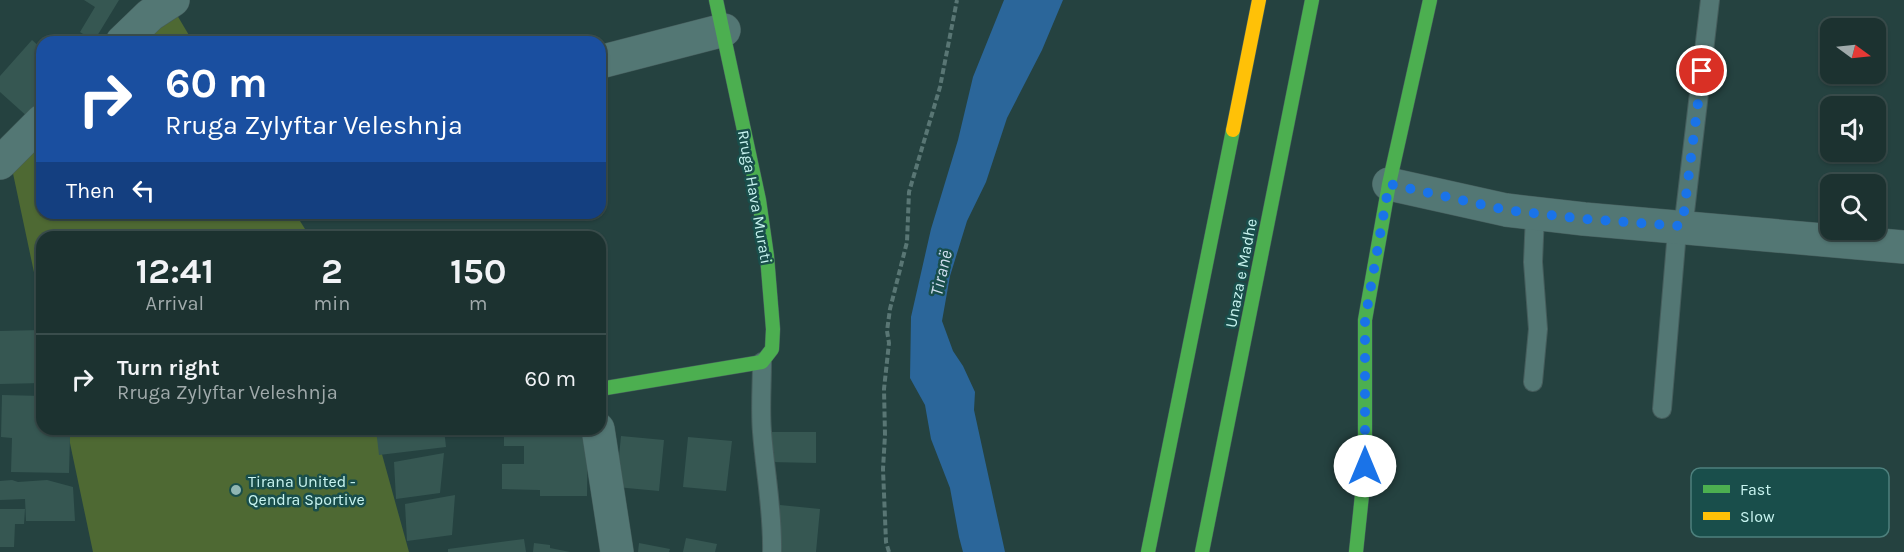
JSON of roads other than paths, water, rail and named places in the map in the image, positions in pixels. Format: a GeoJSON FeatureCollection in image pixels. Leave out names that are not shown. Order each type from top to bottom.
{"type":"FeatureCollection","features":[{"type":"Feature","properties":{"kind":"main road"},"geometry":{"type":"LineString","coordinates":[[1148,552],[1259,0]]}},
{"type":"Feature","properties":{"kind":"main road","name":"Unaza e Madhe"},"geometry":{"type":"LineString","coordinates":[[1202,552],[1312,0]]}},
{"type":"Feature","properties":{"kind":"main road"},"geometry":{"type":"LineString","coordinates":[[1356,552],[1365,466],[1365,320],[1389,184],[1430,0]]}},
{"type":"Feature","properties":{"kind":"main road","name":"Rruga Hava Murati"},"geometry":{"type":"LineString","coordinates":[[720,15],[759,200],[766,256],[773,328],[772,349],[762,362]]}},
{"type":"Feature","properties":{"kind":"main road"},"geometry":{"type":"LineString","coordinates":[[606,388],[762,362]]}},
{"type":"Feature","properties":{"kind":"street"},"geometry":{"type":"LineString","coordinates":[[128,36],[150,15],[173,0]]}},
{"type":"Feature","properties":{"kind":"street","name":"Rruga Hava Murati"},"geometry":{"type":"LineString","coordinates":[[606,60],[720,15]]}},
{"type":"Feature","properties":{"kind":"street"},"geometry":{"type":"LineString","coordinates":[[0,163],[36,127]]}},
{"type":"Feature","properties":{"kind":"street"},"geometry":{"type":"LineString","coordinates":[[1389,184],[1506,210],[1535,214],[1904,247]]}},
{"type":"Feature","properties":{"kind":"street"},"geometry":{"type":"LineString","coordinates":[[599,435],[617,539],[617,552]]}},
{"type":"Feature","properties":{"kind":"lane"},"geometry":{"type":"LineString","coordinates":[[1662,409],[1676,243],[1684,212],[1710,0]]}},
{"type":"Feature","properties":{"kind":"lane"},"geometry":{"type":"LineString","coordinates":[[1533,382],[1538,329],[1533,262],[1535,214]]}},
{"type":"Feature","properties":{"kind":"lane","name":"Rruga Hava Murati"},"geometry":{"type":"LineString","coordinates":[[762,362],[761,430],[771,511],[772,552]]}},
{"type":"Feature","properties":{"kind":"water","name":"Tiranë"},"geometry":{"type":"Polygon","coordinates":[[[1004,0],[1063,0],[1042,50],[1007,118],[986,182],[967,221],[950,276],[942,321],[953,351],[975,392],[974,410],[1005,552],[963,552],[950,488],[931,439],[925,405],[910,378],[911,317],[931,229],[958,140],[973,77],[1004,0]]]}},
{"type":"Feature","properties":{"kind":"place","name":"Tirana United - Qendra Sportive"},"geometry":{"type":"Point","coordinates":[236,490]}}]}
